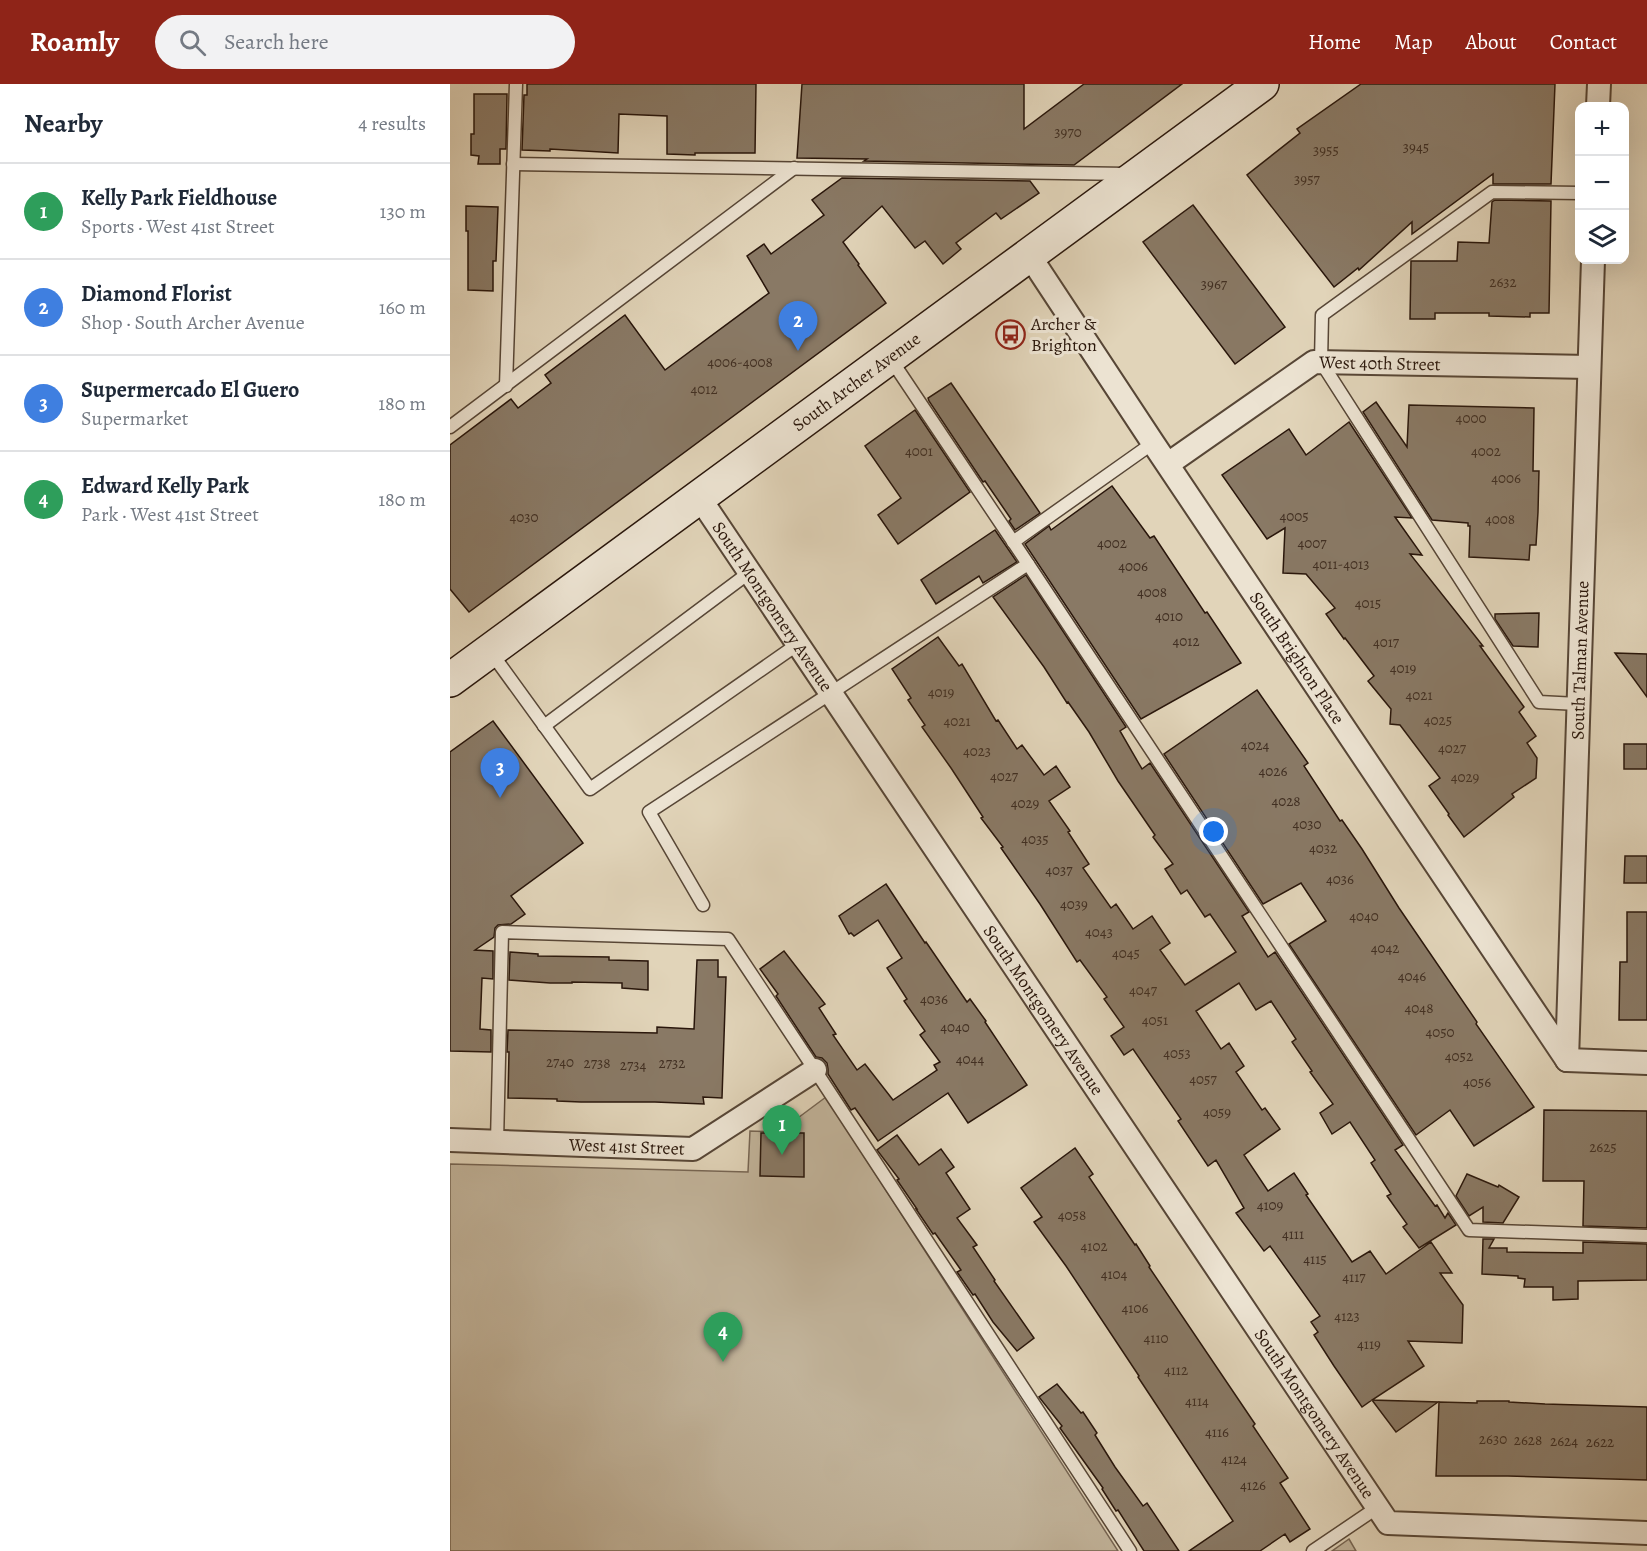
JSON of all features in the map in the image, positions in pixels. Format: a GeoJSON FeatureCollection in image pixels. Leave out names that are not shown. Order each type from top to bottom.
{"type":"FeatureCollection","features":[{"type":"Feature","properties":{"kind":"main road","name":"South Archer Avenue"},"geometry":{"type":"LineString","coordinates":[[450,680],[1262,84]]}},
{"type":"Feature","properties":{"kind":"street"},"geometry":{"type":"LineString","coordinates":[[1598,102],[1599,84]]}},
{"type":"Feature","properties":{"kind":"street","name":"South Brighton Place"},"geometry":{"type":"LineString","coordinates":[[1029,255],[1566,1060]]}},
{"type":"Feature","properties":{"kind":"street","name":"South Talman Avenue"},"geometry":{"type":"LineString","coordinates":[[1566,1060],[1593,264]]}},
{"type":"Feature","properties":{"kind":"street","name":"West 40th Street"},"geometry":{"type":"LineString","coordinates":[[1168,464],[1314,362],[1589,367]]}},
{"type":"Feature","properties":{"kind":"street","name":"South Montgomery Avenue"},"geometry":{"type":"LineString","coordinates":[[699,497],[1383,1515]]}},
{"type":"Feature","properties":{"kind":"street"},"geometry":{"type":"LineString","coordinates":[[1566,1060],[1647,1063]]}},
{"type":"Feature","properties":{"kind":"street","name":"West 41st Street"},"geometry":{"type":"LineString","coordinates":[[450,1140],[693,1149],[815,1070]]}},
{"type":"Feature","properties":{"kind":"street"},"geometry":{"type":"LineString","coordinates":[[1383,1515],[1647,1533]]}},
{"type":"Feature","properties":{"kind":"lane"},"geometry":{"type":"LineString","coordinates":[[506,386],[516,84]]}},
{"type":"Feature","properties":{"kind":"lane"},"geometry":{"type":"LineString","coordinates":[[513,164],[1139,174]]}},
{"type":"Feature","properties":{"kind":"lane"},"geometry":{"type":"LineString","coordinates":[[450,427],[794,168]]}},
{"type":"Feature","properties":{"kind":"lane"},"geometry":{"type":"LineString","coordinates":[[1575,193],[1492,192],[1323,315],[1321,362],[1539,702],[1578,704]]}},
{"type":"Feature","properties":{"kind":"lane"},"geometry":{"type":"LineString","coordinates":[[889,357],[1469,1230],[1647,1236]]}},
{"type":"Feature","properties":{"kind":"lane"},"geometry":{"type":"LineString","coordinates":[[1013,542],[1153,443]]}},
{"type":"Feature","properties":{"kind":"lane"},"geometry":{"type":"LineString","coordinates":[[703,905],[649,812],[1028,564]]}},
{"type":"Feature","properties":{"kind":"lane"},"geometry":{"type":"LineString","coordinates":[[544,726],[750,572]]}},
{"type":"Feature","properties":{"kind":"lane"},"geometry":{"type":"LineString","coordinates":[[490,650],[590,789],[798,644]]}},
{"type":"Feature","properties":{"kind":"lane"},"geometry":{"type":"LineString","coordinates":[[497,1142],[502,932],[728,939],[1130,1551]]}},
{"type":"Feature","properties":{"kind":"lane"},"geometry":{"type":"LineString","coordinates":[[1313,1551],[1383,1515]]}},
{"type":"Feature","properties":{"kind":"shaded area"},"geometry":{"type":"Polygon","coordinates":[[[826,1097],[1118,1551],[450,1551],[450,1164],[748,1172],[750,1131],[779,1132],[826,1097]]]}},
{"type":"Feature","properties":{"kind":"shaded area"},"geometry":{"type":"Polygon","coordinates":[[[1349,1539],[1356,1551],[1332,1551],[1349,1539]]]}},
{"type":"Feature","properties":{"kind":"building"},"geometry":{"type":"Polygon","coordinates":[[[527,84],[756,84],[755,153],[667,154],[667,116],[619,114],[618,153],[550,149],[550,151],[522,150],[524,95],[527,95],[527,84]]]}},
{"type":"Feature","properties":{"kind":"building"},"geometry":{"type":"Polygon","coordinates":[[[802,84],[1024,84],[1024,129],[1084,84],[1182,84],[1074,165],[797,158],[802,84]]]}},
{"type":"Feature","properties":{"kind":"building"},"geometry":{"type":"Polygon","coordinates":[[[1361,84],[1555,84],[1551,184],[1493,184],[1493,174],[1412,234],[1412,222],[1359,270],[1358,268],[1334,287],[1247,175],[1300,133],[1297,129],[1361,84]]]}},
{"type":"Feature","properties":{"kind":"building"},"geometry":{"type":"Polygon","coordinates":[[[474,94],[507,94],[506,149],[500,149],[500,164],[478,164],[479,156],[471,155],[471,134],[474,134],[474,94]]]}},
{"type":"Feature","properties":{"kind":"building"},"geometry":{"type":"Polygon","coordinates":[[[842,178],[1030,181],[1039,193],[1001,219],[996,213],[956,243],[961,249],[943,264],[925,241],[915,248],[882,206],[843,242],[886,303],[469,612],[450,589],[450,445],[511,399],[518,408],[551,383],[545,375],[625,315],[665,370],[769,293],[747,256],[764,244],[771,254],[824,215],[812,200],[842,178]]]}},
{"type":"Feature","properties":{"kind":"building"},"geometry":{"type":"Polygon","coordinates":[[[1495,200],[1551,201],[1549,313],[1530,313],[1530,317],[1489,316],[1489,313],[1435,313],[1435,319],[1410,319],[1411,261],[1457,261],[1458,242],[1489,243],[1492,202],[1495,200]]]}},
{"type":"Feature","properties":{"kind":"building"},"geometry":{"type":"Polygon","coordinates":[[[1193,205],[1285,327],[1235,364],[1143,242],[1193,205]]]}},
{"type":"Feature","properties":{"kind":"building"},"geometry":{"type":"Polygon","coordinates":[[[466,206],[498,207],[493,291],[468,290],[466,206]]]}},
{"type":"Feature","properties":{"kind":"building"},"geometry":{"type":"Polygon","coordinates":[[[951,383],[1040,513],[1015,530],[1009,521],[1011,519],[985,481],[983,482],[929,401],[928,398],[951,383]]]}},
{"type":"Feature","properties":{"kind":"building"},"geometry":{"type":"Polygon","coordinates":[[[1376,402],[1407,447],[1409,405],[1534,408],[1533,471],[1539,471],[1538,512],[1536,545],[1530,545],[1529,560],[1469,557],[1470,526],[1468,523],[1432,520],[1363,412],[1376,402]]]}},
{"type":"Feature","properties":{"kind":"building"},"geometry":{"type":"Polygon","coordinates":[[[915,410],[970,492],[898,544],[878,515],[901,498],[865,446],[915,410]]]}},
{"type":"Feature","properties":{"kind":"building"},"geometry":{"type":"Polygon","coordinates":[[[1349,422],[1412,518],[1395,517],[1422,555],[1410,554],[1483,646],[1480,646],[1524,707],[1519,712],[1536,736],[1527,743],[1537,758],[1536,778],[1512,794],[1514,797],[1464,837],[1429,786],[1440,778],[1400,725],[1390,724],[1391,709],[1368,681],[1374,676],[1326,614],[1335,608],[1306,574],[1283,573],[1285,528],[1267,539],[1222,475],[1289,429],[1306,455],[1349,422]]]}},
{"type":"Feature","properties":{"kind":"building"},"geometry":{"type":"Polygon","coordinates":[[[1112,486],[1150,538],[1154,536],[1241,663],[1141,719],[1025,544],[1049,526],[1051,530],[1112,486]]]}},
{"type":"Feature","properties":{"kind":"building"},"geometry":{"type":"Polygon","coordinates":[[[995,530],[1017,562],[983,583],[979,576],[936,604],[921,580],[995,530]]]}},
{"type":"Feature","properties":{"kind":"building"},"geometry":{"type":"Polygon","coordinates":[[[1026,575],[1126,727],[1120,731],[1142,769],[1150,763],[1249,912],[1242,916],[1268,957],[1275,952],[1403,1145],[1395,1150],[1435,1206],[1437,1205],[1445,1218],[1448,1213],[1456,1225],[1419,1248],[1403,1227],[1407,1224],[1387,1196],[1391,1194],[1371,1163],[1375,1160],[1350,1122],[1332,1134],[1320,1113],[1333,1104],[1310,1072],[1312,1071],[1292,1042],[1296,1039],[1271,1001],[1256,1010],[1239,983],[1196,1011],[1221,1049],[1229,1043],[1244,1066],[1236,1072],[1262,1110],[1265,1108],[1280,1129],[1244,1155],[1268,1191],[1294,1173],[1308,1194],[1306,1195],[1352,1262],[1370,1251],[1386,1274],[1431,1242],[1452,1273],[1440,1273],[1463,1305],[1462,1343],[1408,1341],[1424,1366],[1362,1407],[1314,1335],[1318,1332],[1311,1322],[1320,1316],[1270,1246],[1264,1251],[1236,1213],[1244,1208],[1216,1160],[1208,1166],[1178,1121],[1181,1119],[1133,1049],[1124,1055],[1111,1036],[1124,1027],[1104,999],[1107,997],[1080,960],[1077,962],[1001,848],[1003,847],[981,818],[983,817],[922,727],[925,725],[908,700],[911,698],[892,669],[938,637],[959,666],[962,664],[996,721],[998,720],[1017,749],[1022,745],[1044,775],[1056,766],[1070,787],[1049,801],[1089,864],[1083,868],[1111,908],[1116,904],[1133,929],[1152,916],[1170,943],[1160,950],[1185,985],[1236,952],[1210,914],[1205,917],[1187,890],[1181,894],[1165,869],[1173,864],[1153,837],[1155,835],[1118,781],[1089,732],[993,597],[1026,575]]]}},
{"type":"Feature","properties":{"kind":"building"},"geometry":{"type":"Polygon","coordinates":[[[1539,613],[1538,647],[1513,646],[1495,619],[1495,614],[1539,613]]]}},
{"type":"Feature","properties":{"kind":"building"},"geometry":{"type":"Polygon","coordinates":[[[1615,653],[1647,654],[1647,697],[1615,653]]]}},
{"type":"Feature","properties":{"kind":"building"},"geometry":{"type":"Polygon","coordinates":[[[1257,690],[1308,763],[1304,766],[1340,821],[1342,820],[1362,849],[1399,908],[1477,1022],[1476,1024],[1534,1107],[1474,1146],[1450,1110],[1416,1135],[1289,944],[1326,921],[1301,883],[1263,904],[1164,754],[1257,690]]]}},
{"type":"Feature","properties":{"kind":"building"},"geometry":{"type":"Polygon","coordinates":[[[493,721],[583,843],[511,896],[525,914],[511,924],[498,925],[495,928],[494,937],[475,950],[493,951],[493,979],[482,978],[480,1029],[491,1030],[491,1052],[450,1051],[450,752],[493,721]]]}},
{"type":"Feature","properties":{"kind":"building"},"geometry":{"type":"Polygon","coordinates":[[[1624,744],[1647,744],[1647,769],[1624,769],[1624,744]]]}},
{"type":"Feature","properties":{"kind":"building"},"geometry":{"type":"Polygon","coordinates":[[[1625,856],[1647,856],[1647,883],[1624,883],[1625,856]]]}},
{"type":"Feature","properties":{"kind":"building"},"geometry":{"type":"Polygon","coordinates":[[[886,884],[967,1002],[970,999],[986,1021],[1027,1085],[968,1123],[948,1093],[878,1141],[855,1108],[851,1110],[828,1074],[827,1063],[822,1058],[816,1057],[760,969],[784,951],[825,1004],[819,1008],[836,1034],[833,1035],[857,1070],[865,1064],[893,1100],[937,1070],[934,1065],[940,1062],[920,1035],[925,1031],[904,1001],[907,999],[887,968],[902,958],[878,920],[854,936],[849,934],[839,916],[886,884]]]}},
{"type":"Feature","properties":{"kind":"building"},"geometry":{"type":"Polygon","coordinates":[[[1627,912],[1647,912],[1647,1020],[1619,1020],[1620,962],[1627,962],[1627,912]]]}},
{"type":"Feature","properties":{"kind":"building"},"geometry":{"type":"Polygon","coordinates":[[[510,952],[538,954],[538,956],[609,957],[609,960],[648,961],[648,990],[622,988],[622,983],[550,983],[509,980],[510,952]]]}},
{"type":"Feature","properties":{"kind":"building"},"geometry":{"type":"Polygon","coordinates":[[[697,960],[718,960],[718,977],[726,977],[722,1098],[703,1097],[704,1104],[508,1098],[508,1030],[657,1033],[657,1027],[694,1029],[697,960]]]}},
{"type":"Feature","properties":{"kind":"building"},"geometry":{"type":"Polygon","coordinates":[[[1544,1110],[1647,1111],[1647,1228],[1583,1226],[1584,1181],[1543,1181],[1544,1110]]]}},
{"type":"Feature","properties":{"kind":"building"},"geometry":{"type":"Polygon","coordinates":[[[761,1133],[804,1133],[804,1177],[760,1176],[761,1133]]]}},
{"type":"Feature","properties":{"kind":"building"},"geometry":{"type":"Polygon","coordinates":[[[897,1135],[919,1165],[941,1149],[954,1167],[946,1173],[970,1209],[957,1218],[977,1245],[973,1247],[994,1281],[1034,1338],[1017,1351],[993,1322],[975,1294],[973,1295],[957,1272],[961,1270],[935,1233],[933,1234],[897,1180],[899,1179],[877,1150],[897,1135]]]}},
{"type":"Feature","properties":{"kind":"building"},"geometry":{"type":"Polygon","coordinates":[[[1075,1148],[1093,1174],[1089,1177],[1136,1244],[1288,1478],[1280,1483],[1310,1529],[1290,1542],[1285,1534],[1260,1551],[1189,1551],[1233,1521],[1066,1266],[1034,1222],[1042,1217],[1021,1188],[1075,1148]]]}},
{"type":"Feature","properties":{"kind":"building"},"geometry":{"type":"Polygon","coordinates":[[[1467,1174],[1498,1187],[1499,1185],[1519,1197],[1503,1223],[1483,1222],[1483,1207],[1469,1216],[1456,1196],[1467,1174]]]}},
{"type":"Feature","properties":{"kind":"building"},"geometry":{"type":"Polygon","coordinates":[[[1483,1239],[1494,1239],[1489,1248],[1507,1248],[1507,1252],[1583,1253],[1583,1242],[1647,1244],[1647,1280],[1578,1281],[1578,1299],[1553,1300],[1553,1287],[1524,1287],[1525,1279],[1518,1278],[1518,1276],[1482,1274],[1483,1239]]]}},
{"type":"Feature","properties":{"kind":"building"},"geometry":{"type":"Polygon","coordinates":[[[1057,1384],[1081,1413],[1083,1412],[1115,1467],[1143,1506],[1147,1503],[1179,1551],[1144,1551],[1060,1428],[1062,1426],[1039,1397],[1057,1384]]]}},
{"type":"Feature","properties":{"kind":"building"},"geometry":{"type":"Polygon","coordinates":[[[1372,1400],[1438,1402],[1396,1432],[1372,1400]]]}},
{"type":"Feature","properties":{"kind":"building"},"geometry":{"type":"Polygon","coordinates":[[[1477,1401],[1647,1407],[1647,1480],[1436,1476],[1439,1402],[1477,1403],[1477,1401]]]}},
{"type":"Feature","properties":{"kind":"place","name":"Archer & Brighton"},"geometry":{"type":"Point","coordinates":[1010,334]}},
{"type":"Feature","properties":{"kind":"place","name":"Diamond Florist"},"geometry":{"type":"Point","coordinates":[798,351]}},
{"type":"Feature","properties":{"kind":"place","name":"Supermercado El Guero"},"geometry":{"type":"Point","coordinates":[500,798]}},
{"type":"Feature","properties":{"kind":"place","name":"Kelly Park Fieldhouse"},"geometry":{"type":"Point","coordinates":[782,1155]}},
{"type":"Feature","properties":{"kind":"place","name":"Edward Kelly Park"},"geometry":{"type":"Point","coordinates":[723,1362]}}]}
